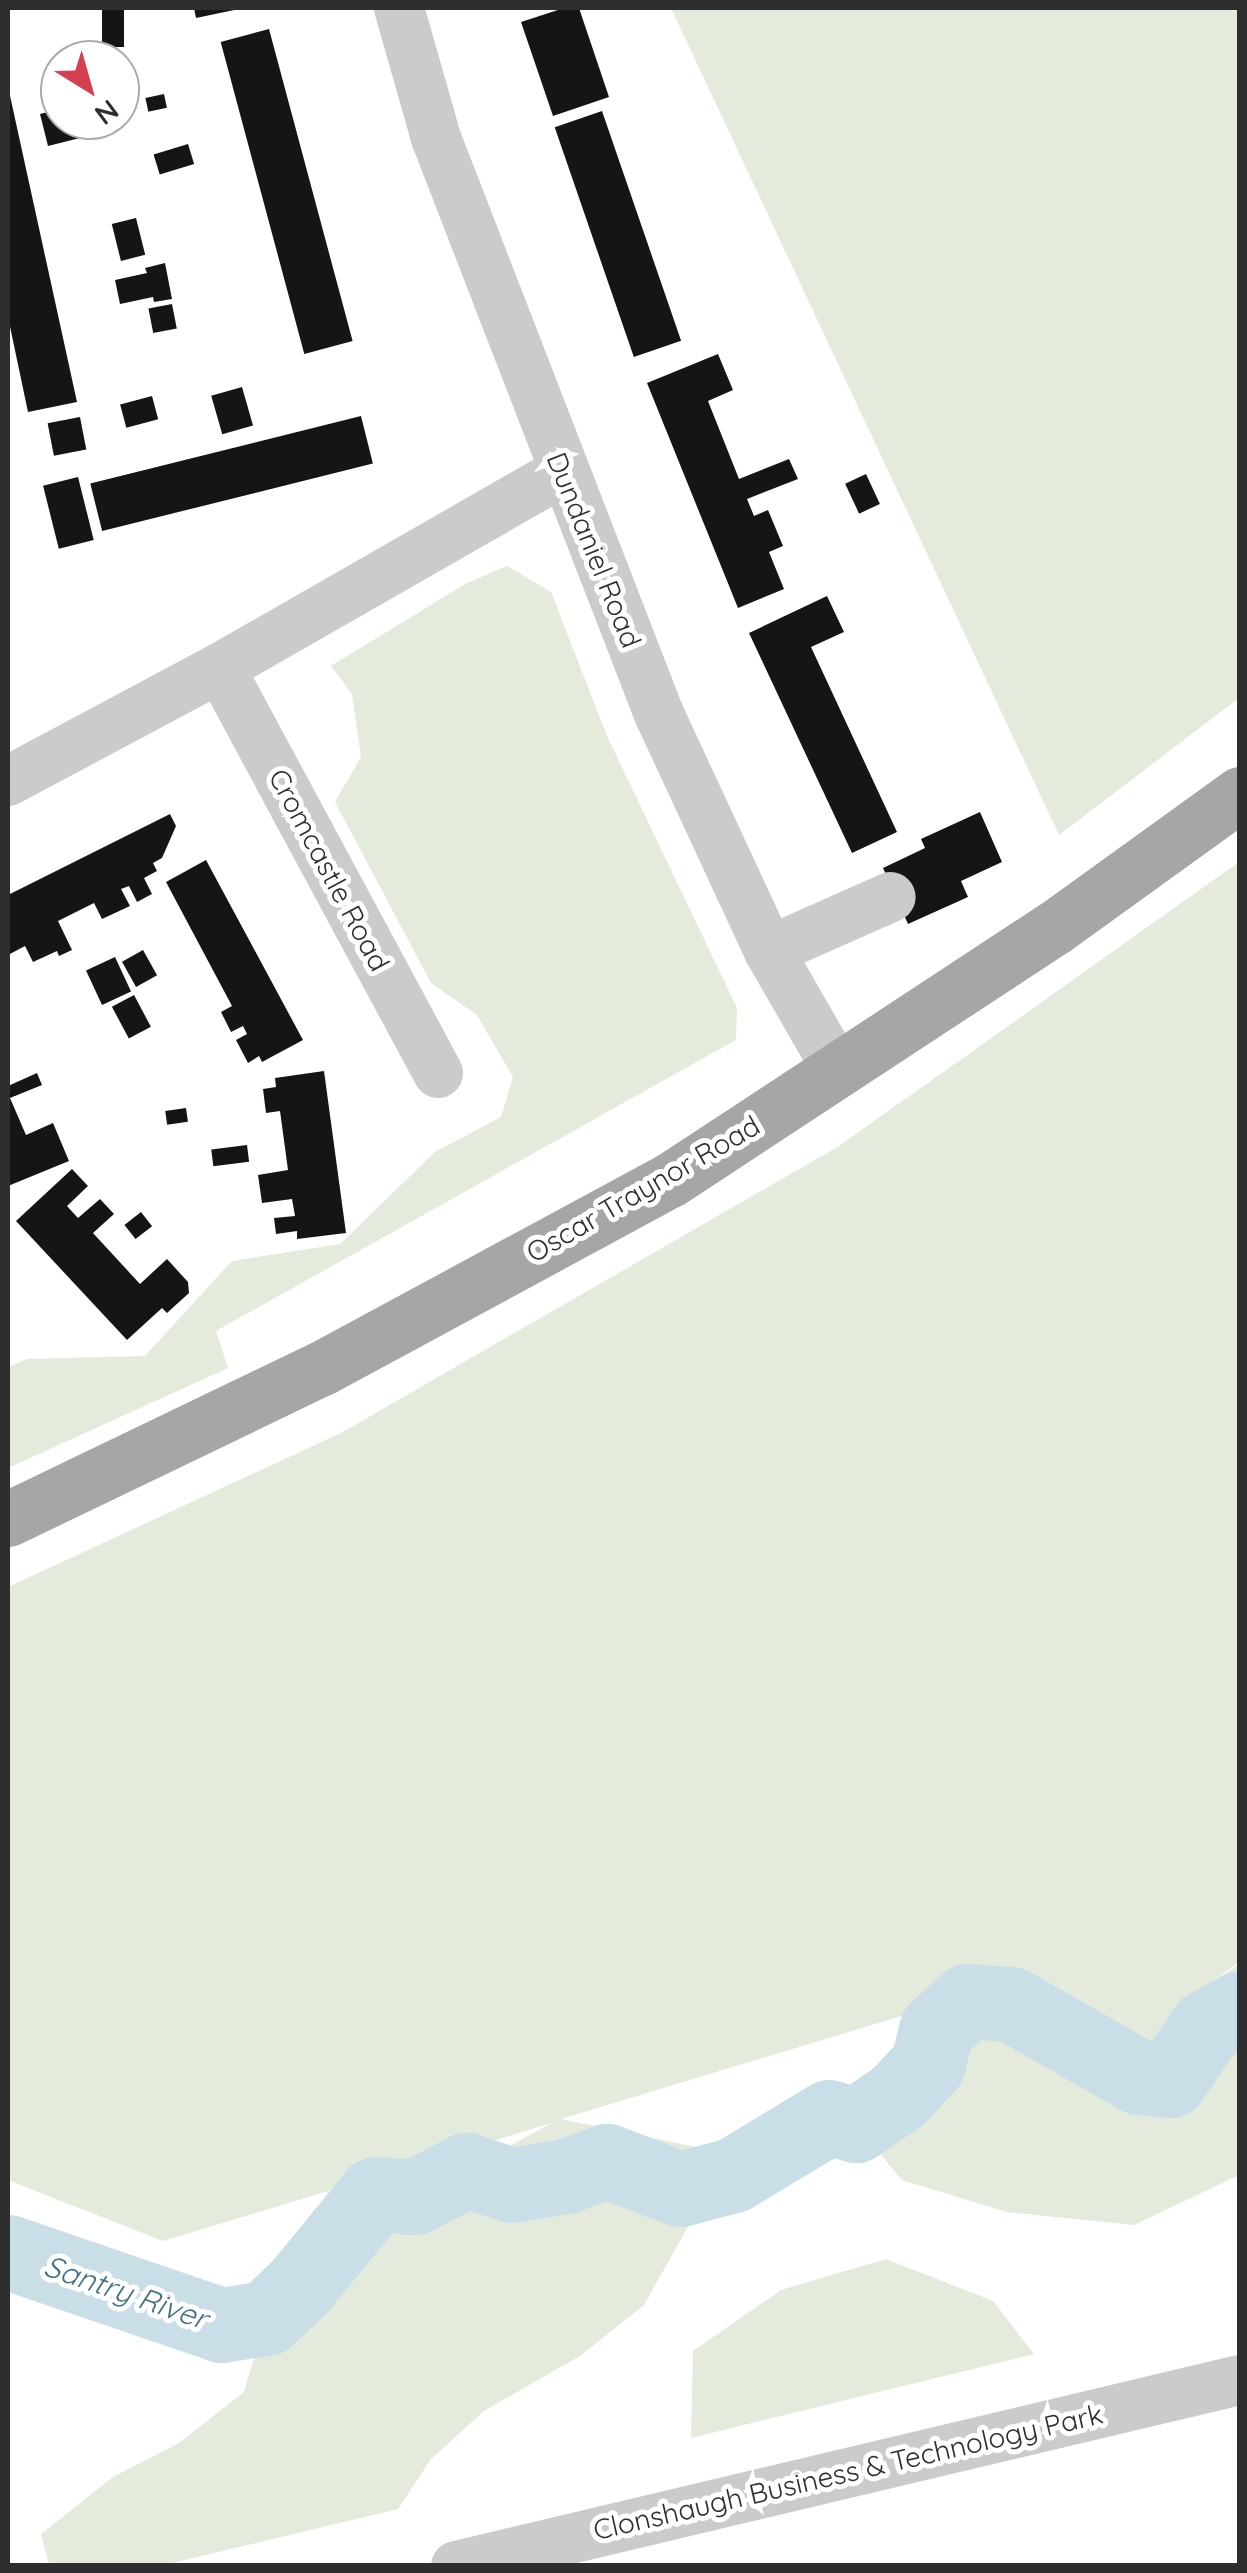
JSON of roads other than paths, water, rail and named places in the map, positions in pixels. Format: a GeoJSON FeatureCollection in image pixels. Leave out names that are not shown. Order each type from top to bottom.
{"type":"FeatureCollection","features":[{"type":"Feature","properties":{"kind":"main road","name":"Oscar Traynor Road"},"geometry":{"type":"LineString","coordinates":[[8,1518],[322,1368],[670,1180],[1054,928],[1240,794]]}},
{"type":"Feature","properties":{"kind":"street","name":"Dundaniel Road"},"geometry":{"type":"LineString","coordinates":[[399,8],[436,138],[658,714],[769,951],[838,1071]]}},
{"type":"Feature","properties":{"kind":"street"},"geometry":{"type":"LineString","coordinates":[[8,777],[220,668],[562,472]]}},
{"type":"Feature","properties":{"kind":"street","name":"Cromcastle Road"},"geometry":{"type":"LineString","coordinates":[[220,668],[438,1073]]}},
{"type":"Feature","properties":{"kind":"street"},"geometry":{"type":"LineString","coordinates":[[769,951],[890,897]]}},
{"type":"Feature","properties":{"kind":"street","name":"Clonshaugh Business & Technology Park"},"geometry":{"type":"LineString","coordinates":[[456,2566],[1237,2389]]}},
{"type":"Feature","properties":{"kind":"waterway","name":"Santry River"},"geometry":{"type":"LineString","coordinates":[[8,2252],[221,2325],[266,2318],[299,2287],[375,2194],[415,2197],[466,2170],[512,2185],[565,2176],[607,2161],[680,2189],[733,2175],[829,2117],[856,2125],[898,2096],[928,2064],[936,2030],[967,2001],[1011,2004],[1139,2077],[1170,2080],[1206,2027],[1240,2008]]}}]}
